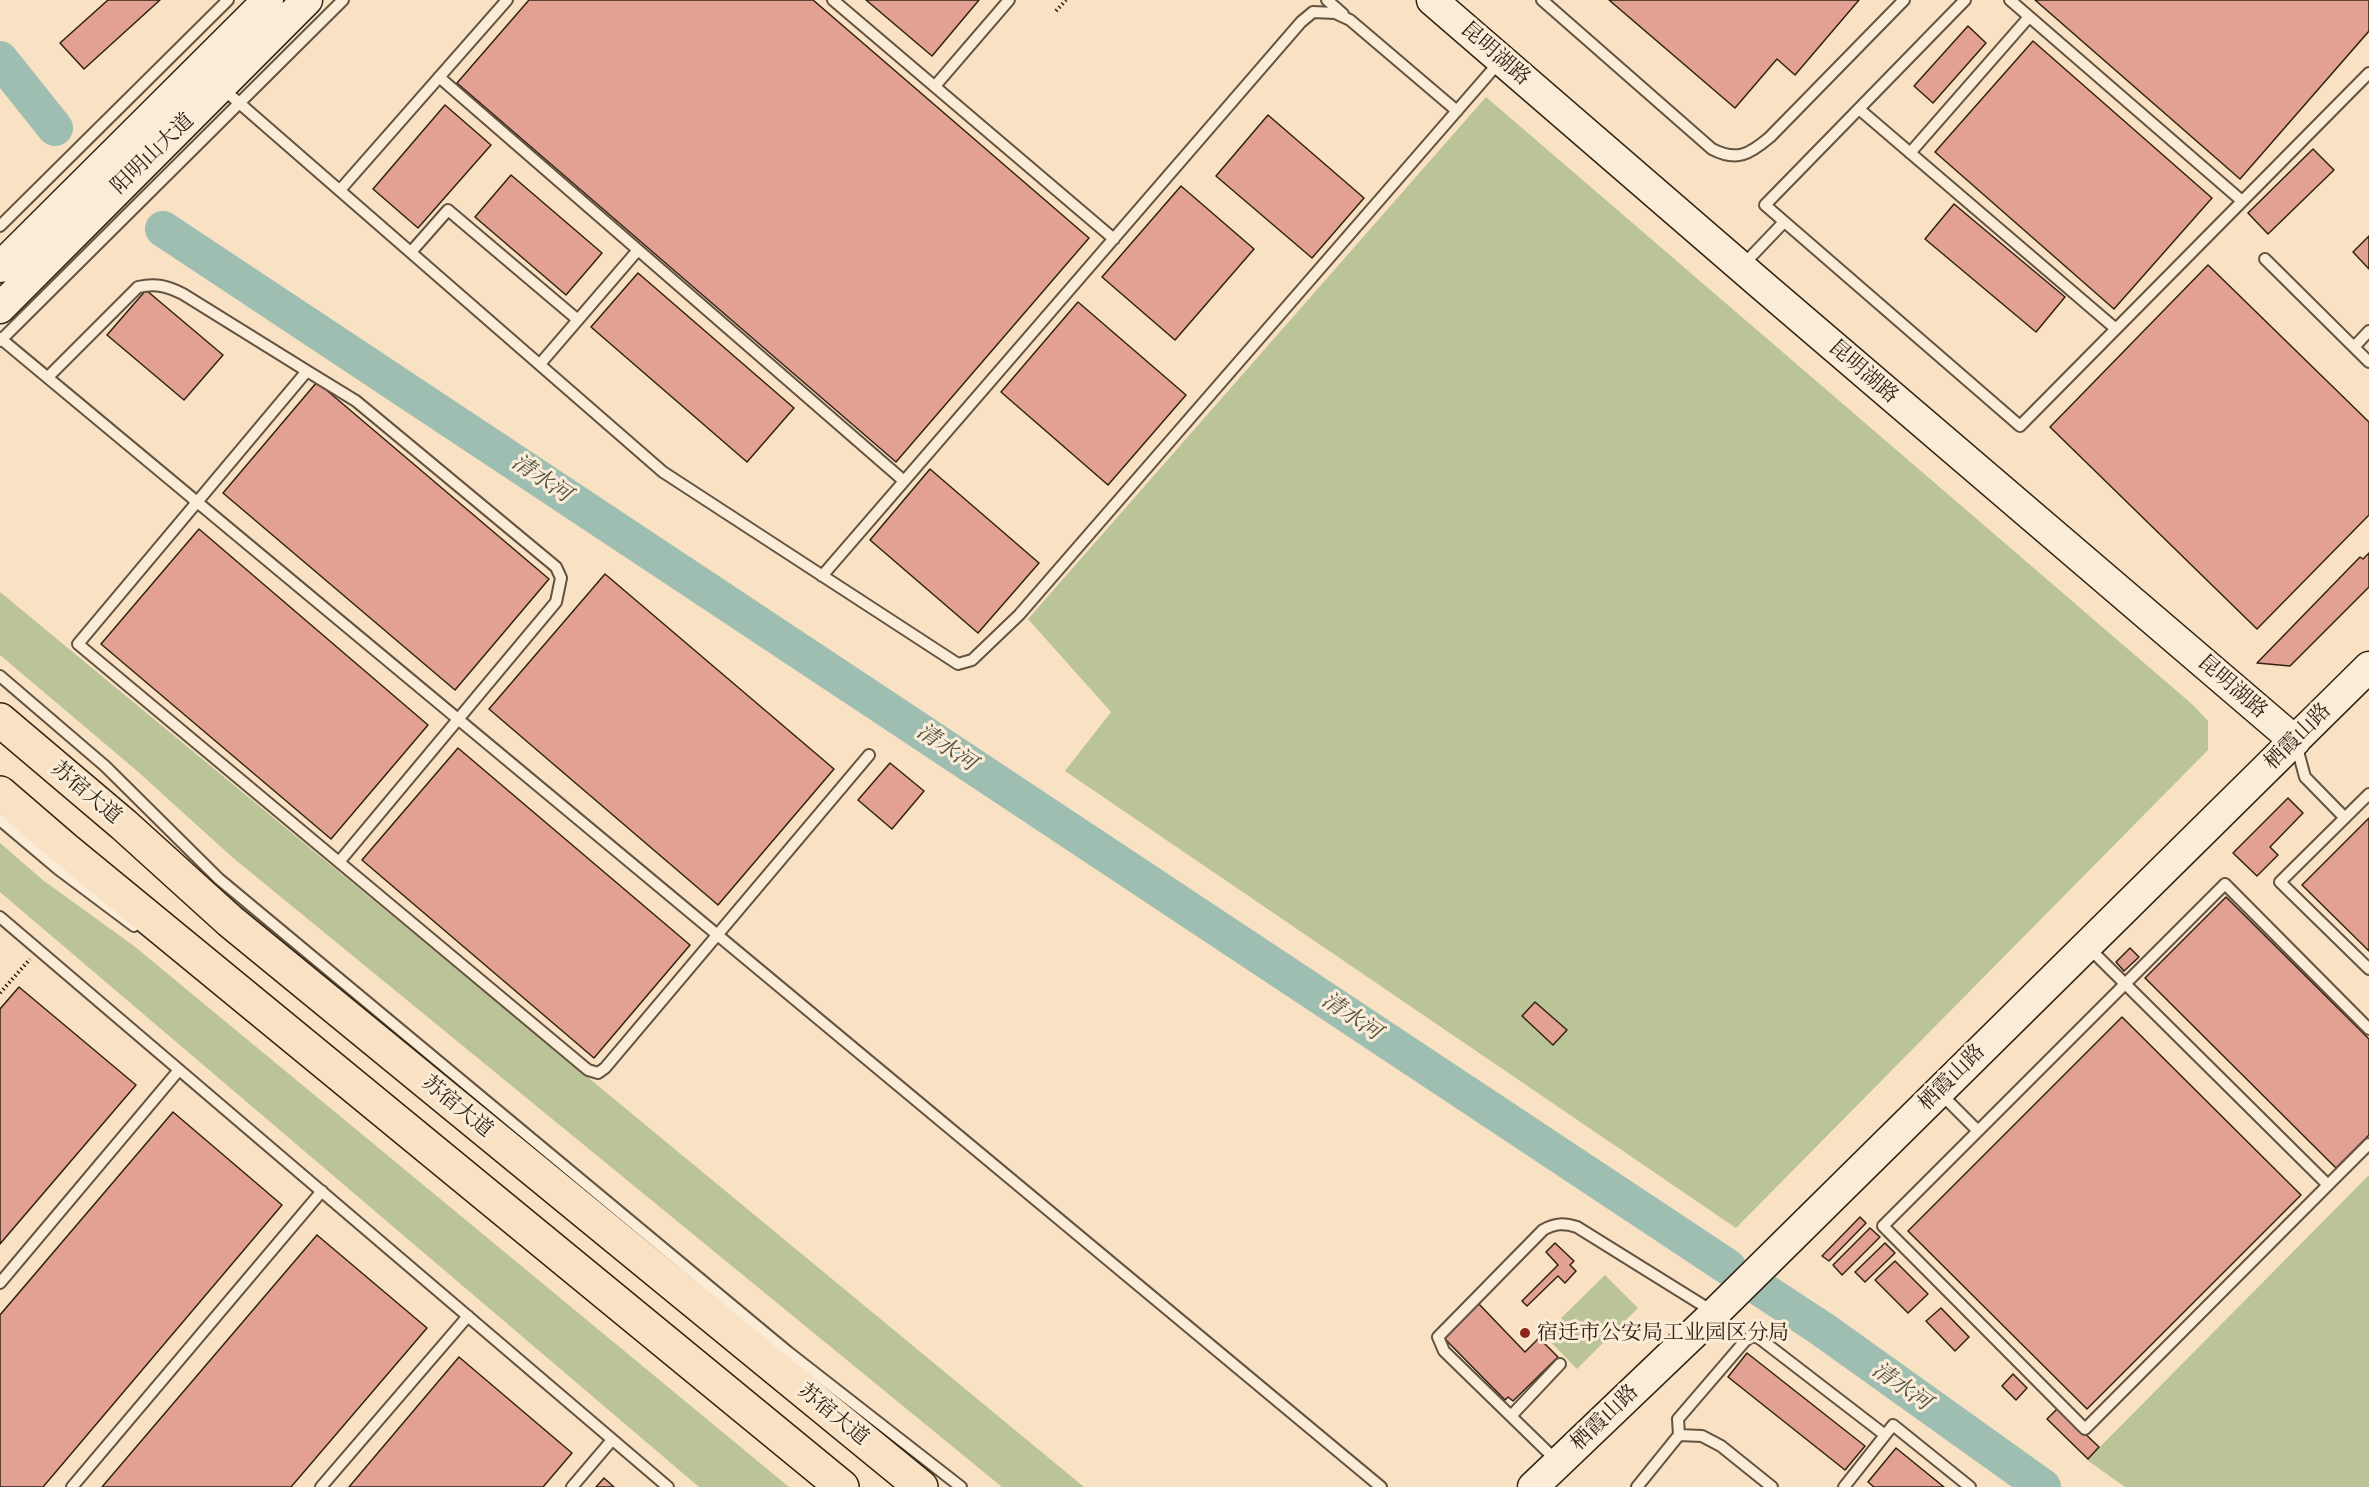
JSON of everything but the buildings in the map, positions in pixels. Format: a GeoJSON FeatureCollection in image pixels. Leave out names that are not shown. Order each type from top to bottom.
{"type":"FeatureCollection","features":[{"type":"Feature","properties":{"kind":"main road","name":"苏宿大道"},"geometry":{"type":"LineString","coordinates":[[0,720],[124,825],[230,921],[921,1487]]}},
{"type":"Feature","properties":{"kind":"main road"},"geometry":{"type":"LineString","coordinates":[[0,793],[65,849],[842,1487]]}},
{"type":"Feature","properties":{"kind":"street","name":"阳明山大道"},"geometry":{"type":"LineString","coordinates":[[0,308],[216,83],[268,0]]}},
{"type":"Feature","properties":{"kind":"street","name":"阳明山大道"},"geometry":{"type":"LineString","coordinates":[[0,267],[216,83],[307,0]]}},
{"type":"Feature","properties":{"kind":"street","name":"昆明湖路"},"geometry":{"type":"LineString","coordinates":[[1445,7],[1501,60],[2295,741]]}},
{"type":"Feature","properties":{"kind":"street","name":"栖霞山路"},"geometry":{"type":"LineString","coordinates":[[1533,1487],[1715,1313],[2369,667]]}},
{"type":"Feature","properties":{"kind":"lane"},"geometry":{"type":"LineString","coordinates":[[0,226],[228,0]]}},
{"type":"Feature","properties":{"kind":"lane"},"geometry":{"type":"LineString","coordinates":[[343,0],[216,83],[0,339],[1381,1487]]}},
{"type":"Feature","properties":{"kind":"lane"},"geometry":{"type":"LineString","coordinates":[[340,190],[507,0]]}},
{"type":"Feature","properties":{"kind":"lane"},"geometry":{"type":"LineString","coordinates":[[833,0],[1114,239]]}},
{"type":"Feature","properties":{"kind":"lane"},"geometry":{"type":"LineString","coordinates":[[935,86],[1010,0]]}},
{"type":"Feature","properties":{"kind":"lane"},"geometry":{"type":"LineString","coordinates":[[1328,0],[1457,111]]}},
{"type":"Feature","properties":{"kind":"lane"},"geometry":{"type":"LineString","coordinates":[[1542,0],[1712,150],[1724,156],[1740,156],[1757,148],[1770,137],[1904,0]]}},
{"type":"Feature","properties":{"kind":"lane"},"geometry":{"type":"LineString","coordinates":[[1965,0],[1765,205],[2020,426],[2369,73]]}},
{"type":"Feature","properties":{"kind":"lane"},"geometry":{"type":"LineString","coordinates":[[2010,0],[2242,201]]}},
{"type":"Feature","properties":{"kind":"lane"},"geometry":{"type":"LineString","coordinates":[[822,576],[1301,22],[1313,12],[1323,11],[1335,12],[1350,20]]}},
{"type":"Feature","properties":{"kind":"lane"},"geometry":{"type":"LineString","coordinates":[[1910,153],[2029,16]]}},
{"type":"Feature","properties":{"kind":"lane"},"geometry":{"type":"LineString","coordinates":[[216,83],[663,472],[958,664],[972,660],[1019,615],[1501,60]]}},
{"type":"Feature","properties":{"kind":"lane"},"geometry":{"type":"LineString","coordinates":[[439,77],[904,481]]}},
{"type":"Feature","properties":{"kind":"lane"},"geometry":{"type":"LineString","coordinates":[[1859,109],[2116,329]]}},
{"type":"Feature","properties":{"kind":"lane"},"geometry":{"type":"LineString","coordinates":[[411,252],[448,210],[578,320]]}},
{"type":"Feature","properties":{"kind":"lane"},"geometry":{"type":"LineString","coordinates":[[1741,267],[1784,222]]}},
{"type":"Feature","properties":{"kind":"lane"},"geometry":{"type":"LineString","coordinates":[[540,364],[638,250]]}},
{"type":"Feature","properties":{"kind":"lane"},"geometry":{"type":"LineString","coordinates":[[2265,259],[2369,362]]}},
{"type":"Feature","properties":{"kind":"lane"},"geometry":{"type":"LineString","coordinates":[[48,377],[138,287],[152,284],[167,286],[356,401],[556,567],[561,578],[556,602],[339,862]]}},
{"type":"Feature","properties":{"kind":"lane"},"geometry":{"type":"LineString","coordinates":[[2354,347],[2369,332]]}},
{"type":"Feature","properties":{"kind":"lane"},"geometry":{"type":"LineString","coordinates":[[307,371],[78,644],[588,1070],[598,1073],[605,1068],[869,755]]}},
{"type":"Feature","properties":{"kind":"lane"},"geometry":{"type":"LineString","coordinates":[[0,676],[105,766],[219,879],[778,1344],[961,1487]]}},
{"type":"Feature","properties":{"kind":"lane"},"geometry":{"type":"LineString","coordinates":[[2295,741],[2305,777],[2345,818]]}},
{"type":"Feature","properties":{"kind":"lane"},"geometry":{"type":"LineString","coordinates":[[2369,794],[2280,882],[2369,969]]}},
{"type":"Feature","properties":{"kind":"lane"},"geometry":{"type":"LineString","coordinates":[[0,820],[58,869],[147,936]]}},
{"type":"Feature","properties":{"kind":"lane"},"geometry":{"type":"LineString","coordinates":[[2369,1029],[2224,884],[1883,1226],[2085,1429],[2369,1144]]}},
{"type":"Feature","properties":{"kind":"lane"},"geometry":{"type":"LineString","coordinates":[[0,917],[668,1487]]}},
{"type":"Feature","properties":{"kind":"lane"},"geometry":{"type":"LineString","coordinates":[[2086,946],[2328,1185]]}},
{"type":"Feature","properties":{"kind":"lane"},"geometry":{"type":"LineString","coordinates":[[0,1282],[179,1070]]}},
{"type":"Feature","properties":{"kind":"lane"},"geometry":{"type":"LineString","coordinates":[[1939,1092],[1978,1131]]}},
{"type":"Feature","properties":{"kind":"lane"},"geometry":{"type":"LineString","coordinates":[[72,1487],[322,1191]]}},
{"type":"Feature","properties":{"kind":"lane"},"geometry":{"type":"LineString","coordinates":[[1558,1463],[1444,1351],[1438,1337],[1535,1238],[1550,1226],[1566,1223],[1577,1227],[1715,1313]]}},
{"type":"Feature","properties":{"kind":"lane"},"geometry":{"type":"LineString","coordinates":[[321,1487],[468,1316]]}},
{"type":"Feature","properties":{"kind":"lane"},"geometry":{"type":"LineString","coordinates":[[1637,1487],[1679,1435],[1678,1419],[1744,1341],[1752,1336],[1759,1338],[1885,1435]]}},
{"type":"Feature","properties":{"kind":"lane"},"geometry":{"type":"LineString","coordinates":[[1511,1416],[1560,1364]]}},
{"type":"Feature","properties":{"kind":"lane"},"geometry":{"type":"LineString","coordinates":[[1844,1487],[1893,1425],[1970,1487]]}},
{"type":"Feature","properties":{"kind":"lane"},"geometry":{"type":"LineString","coordinates":[[1679,1435],[1702,1436],[1721,1446],[1772,1487]]}},
{"type":"Feature","properties":{"kind":"lane"},"geometry":{"type":"LineString","coordinates":[[572,1487],[612,1440]]}},
{"type":"Feature","properties":{"kind":"path"},"geometry":{"type":"LineString","coordinates":[[1056,11],[1066,0]]}},
{"type":"Feature","properties":{"kind":"path"},"geometry":{"type":"LineString","coordinates":[[0,993],[38,949]]}},
{"type":"Feature","properties":{"kind":"green space"},"geometry":{"type":"Polygon","coordinates":[[[1486,97],[2193,705],[2208,721],[2208,750],[1736,1228],[1065,771],[1111,712],[1028,619],[1486,97]]]}},
{"type":"Feature","properties":{"kind":"green space"},"geometry":{"type":"Polygon","coordinates":[[[0,592],[1084,1487],[1002,1487],[232,857],[136,770],[0,655],[0,592]]]}},
{"type":"Feature","properties":{"kind":"green space"},"geometry":{"type":"Polygon","coordinates":[[[0,843],[44,881],[134,946],[789,1487],[699,1487],[0,892],[0,843]]]}},
{"type":"Feature","properties":{"kind":"green space"},"geometry":{"type":"Polygon","coordinates":[[[2369,1175],[2369,1487],[2125,1487],[2087,1460],[2369,1175]]]}},
{"type":"Feature","properties":{"kind":"green space"},"geometry":{"type":"Polygon","coordinates":[[[1605,1275],[1638,1308],[1577,1369],[1544,1335],[1605,1275]]]}},
{"type":"Feature","properties":{"kind":"waterway","name":"清水河"},"geometry":{"type":"LineString","coordinates":[[0,59],[55,128]]}},
{"type":"Feature","properties":{"kind":"waterway","name":"清水河"},"geometry":{"type":"LineString","coordinates":[[163,229],[1728,1267]]}},
{"type":"Feature","properties":{"kind":"waterway","name":"清水河"},"geometry":{"type":"LineString","coordinates":[[1758,1287],[1822,1329],[2043,1487]]}},
{"type":"Feature","properties":{"kind":"place","name":"宿迁市公安局工业园区分局"},"geometry":{"type":"Point","coordinates":[1525,1333]}}]}
